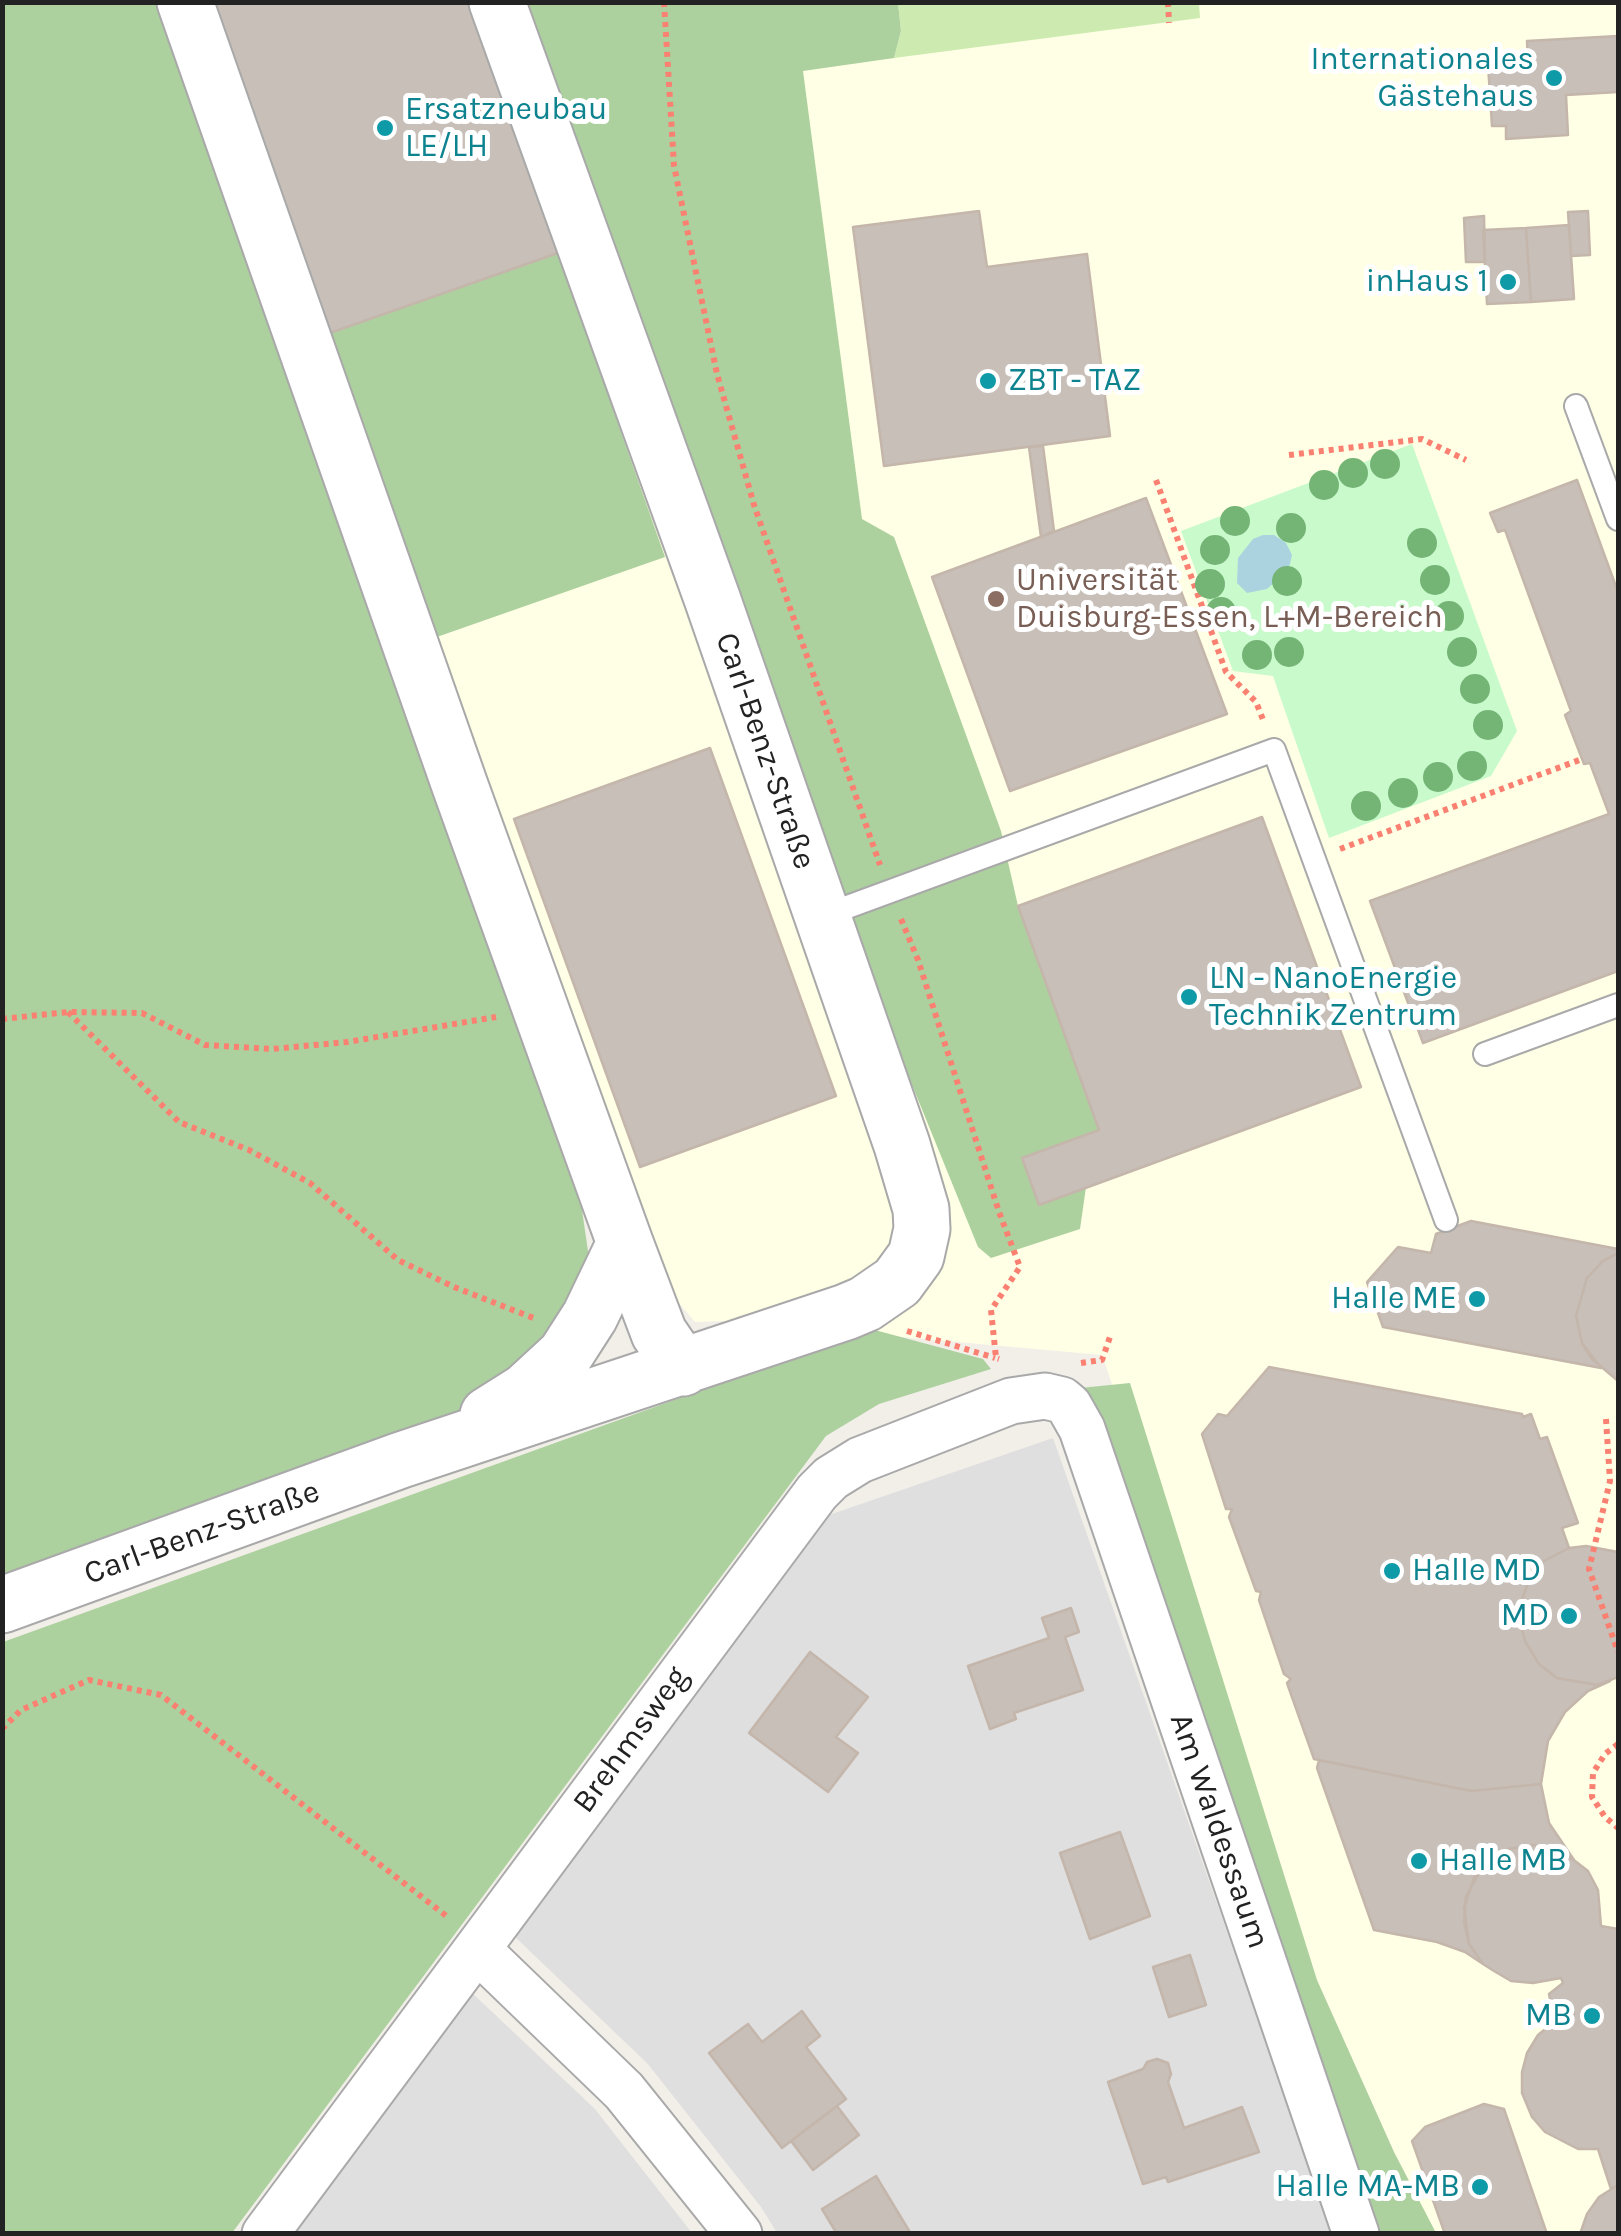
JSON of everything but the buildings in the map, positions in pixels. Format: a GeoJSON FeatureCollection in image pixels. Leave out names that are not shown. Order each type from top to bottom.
{"type":"FeatureCollection","features":[{"type":"Feature","properties":{"kind":"street"},"geometry":{"type":"LineString","coordinates":[[185,2],[624,1243],[659,1334],[684,1368]]}},
{"type":"Feature","properties":{"kind":"street","name":"Carl-Benz-Straße"},"geometry":{"type":"LineString","coordinates":[[2,1605],[401,1460],[846,1312],[882,1294],[910,1267],[919,1244],[920,1209],[902,1145],[718,616],[496,2]]}},
{"type":"Feature","properties":{"kind":"street","name":"Carl-Benz-Straße"},"geometry":{"type":"LineString","coordinates":[[401,1460],[500,1409],[550,1371],[579,1336],[624,1243]]}},
{"type":"Feature","properties":{"kind":"street","name":"Brehmsweg"},"geometry":{"type":"LineString","coordinates":[[265,2234],[816,1492],[860,1460],[1013,1381],[1034,1396],[1062,1400],[1074,1412],[1082,1429]]}},
{"type":"Feature","properties":{"kind":"street","name":"Am Waldessaum"},"geometry":{"type":"LineString","coordinates":[[1082,1429],[1356,2234]]}},
{"type":"Feature","properties":{"kind":"street"},"geometry":{"type":"LineString","coordinates":[[477,1949],[624,2091],[739,2234]]}},
{"type":"Feature","properties":{"kind":"lane"},"geometry":{"type":"LineString","coordinates":[[1576,406],[1618,518]]}},
{"type":"Feature","properties":{"kind":"lane"},"geometry":{"type":"LineString","coordinates":[[822,916],[1274,750],[1446,1220]]}},
{"type":"Feature","properties":{"kind":"lane"},"geometry":{"type":"LineString","coordinates":[[1485,1054],[1618,1005]]}},
{"type":"Feature","properties":{"kind":"path"},"geometry":{"type":"LineString","coordinates":[[664,2],[674,166],[717,374],[754,505],[918,960],[1020,1267],[991,1310],[996,1358],[1013,1381]]}},
{"type":"Feature","properties":{"kind":"path"},"geometry":{"type":"LineString","coordinates":[[1168,2],[1169,24]]}},
{"type":"Feature","properties":{"kind":"path"},"geometry":{"type":"LineString","coordinates":[[1290,456],[1422,439],[1466,460]]}},
{"type":"Feature","properties":{"kind":"path"},"geometry":{"type":"LineString","coordinates":[[1156,480],[1226,672],[1256,702],[1274,750]]}},
{"type":"Feature","properties":{"kind":"path"},"geometry":{"type":"LineString","coordinates":[[1314,858],[1582,759]]}},
{"type":"Feature","properties":{"kind":"path"},"geometry":{"type":"LineString","coordinates":[[2,1019],[68,1012],[142,1013],[205,1045],[272,1049],[346,1042],[541,1009]]}},
{"type":"Feature","properties":{"kind":"path"},"geometry":{"type":"LineString","coordinates":[[68,1012],[179,1122],[249,1150],[310,1183],[398,1260],[454,1287],[579,1336]]}},
{"type":"Feature","properties":{"kind":"path"},"geometry":{"type":"LineString","coordinates":[[846,1312],[996,1358],[1013,1381]]}},
{"type":"Feature","properties":{"kind":"path"},"geometry":{"type":"LineString","coordinates":[[1072,1364],[1102,1360],[1111,1334]]}},
{"type":"Feature","properties":{"kind":"path"},"geometry":{"type":"LineString","coordinates":[[1606,1419],[1614,1482],[1590,1569],[1618,1652]]}},
{"type":"Feature","properties":{"kind":"path"},"geometry":{"type":"LineString","coordinates":[[2,1729],[22,1710],[89,1680],[161,1695],[455,1922],[477,1949]]}},
{"type":"Feature","properties":{"kind":"path"},"geometry":{"type":"LineString","coordinates":[[1618,1744],[1605,1754],[1593,1773],[1592,1796],[1618,1828]]}},
{"type":"Feature","properties":{"kind":"shaded area","name":"Universität Duisburg-Essen, L+M-Bereich"},"geometry":{"type":"Polygon","coordinates":[[[168,3],[1618,3],[1618,2233],[1436,2233],[1394,2152],[1317,1980],[1102,1355],[724,1321],[695,1322],[662,1283],[168,3]]]}},
{"type":"Feature","properties":{"kind":"shaded area"},"geometry":{"type":"Polygon","coordinates":[[[1053,1438],[1333,2233],[777,2233],[761,2207],[647,2063],[514,1936],[826,1516],[1053,1438]]]}},
{"type":"Feature","properties":{"kind":"shaded area"},"geometry":{"type":"Polygon","coordinates":[[[471,1992],[595,2109],[692,2233],[291,2234],[471,1992]]]}},
{"type":"Feature","properties":{"kind":"green space"},"geometry":{"type":"Polygon","coordinates":[[[3,3],[168,3],[580,1196],[589,1258],[558,1332],[458,1415],[3,1581],[3,3]]]}},
{"type":"Feature","properties":{"kind":"green space"},"geometry":{"type":"Polygon","coordinates":[[[527,3],[898,3],[901,31],[894,58],[803,71],[862,519],[894,537],[1001,831],[1018,906],[1099,1130],[1022,1158],[1040,1205],[1086,1187],[1080,1229],[991,1258],[978,1247],[823,866],[527,3]]]}},
{"type":"Feature","properties":{"kind":"green space"},"geometry":{"type":"Polygon","coordinates":[[[898,3],[1199,3],[1200,18],[894,58],[901,31],[898,3]]]}},
{"type":"Feature","properties":{"kind":"green space"},"geometry":{"type":"Polygon","coordinates":[[[558,253],[665,557],[434,638],[327,334],[558,253]]]}},
{"type":"Feature","properties":{"kind":"green space"},"geometry":{"type":"Polygon","coordinates":[[[1412,444],[1517,731],[1491,776],[1329,838],[1273,676],[1233,671],[1181,531],[1412,444]]]}},
{"type":"Feature","properties":{"kind":"green space"},"geometry":{"type":"Polygon","coordinates":[[[871,1329],[983,1359],[991,1369],[879,1404],[826,1436],[232,2233],[3,2234],[3,1642],[871,1329]]]}},
{"type":"Feature","properties":{"kind":"green space"},"geometry":{"type":"Polygon","coordinates":[[[1130,1383],[1317,1980],[1394,2152],[1436,2233],[1381,2233],[1080,1388],[1130,1383]]]}},
{"type":"Feature","properties":{"kind":"water"},"geometry":{"type":"Polygon","coordinates":[[[1274,535],[1286,543],[1292,555],[1290,564],[1267,589],[1247,593],[1237,583],[1238,558],[1253,539],[1274,535]]]}},
{"type":"Feature","properties":{"kind":"place","name":"Internationales Gästehaus"},"geometry":{"type":"Point","coordinates":[1554,78]}},
{"type":"Feature","properties":{"kind":"place","name":"Ersatzneubau LE/LH"},"geometry":{"type":"Point","coordinates":[385,128]}},
{"type":"Feature","properties":{"kind":"place","name":"inHaus 1"},"geometry":{"type":"Point","coordinates":[1508,282]}},
{"type":"Feature","properties":{"kind":"place","name":"ZBT - TAZ"},"geometry":{"type":"Point","coordinates":[988,381]}},
{"type":"Feature","properties":{"kind":"place","name":"Universität Duisburg-Essen, L+M-Bereich"},"geometry":{"type":"Point","coordinates":[996,599]}},
{"type":"Feature","properties":{"kind":"place","name":"LN - NanoEnergie Technik Zentrum"},"geometry":{"type":"Point","coordinates":[1189,997]}},
{"type":"Feature","properties":{"kind":"place","name":"Halle ME"},"geometry":{"type":"Point","coordinates":[1477,1299]}},
{"type":"Feature","properties":{"kind":"place","name":"Halle MD"},"geometry":{"type":"Point","coordinates":[1392,1571]}},
{"type":"Feature","properties":{"kind":"place","name":"MD"},"geometry":{"type":"Point","coordinates":[1569,1616]}},
{"type":"Feature","properties":{"kind":"place","name":"Halle MB"},"geometry":{"type":"Point","coordinates":[1419,1861]}},
{"type":"Feature","properties":{"kind":"place","name":"MB"},"geometry":{"type":"Point","coordinates":[1592,2016]}},
{"type":"Feature","properties":{"kind":"place","name":"Halle MA-MB"},"geometry":{"type":"Point","coordinates":[1480,2187]}}]}
